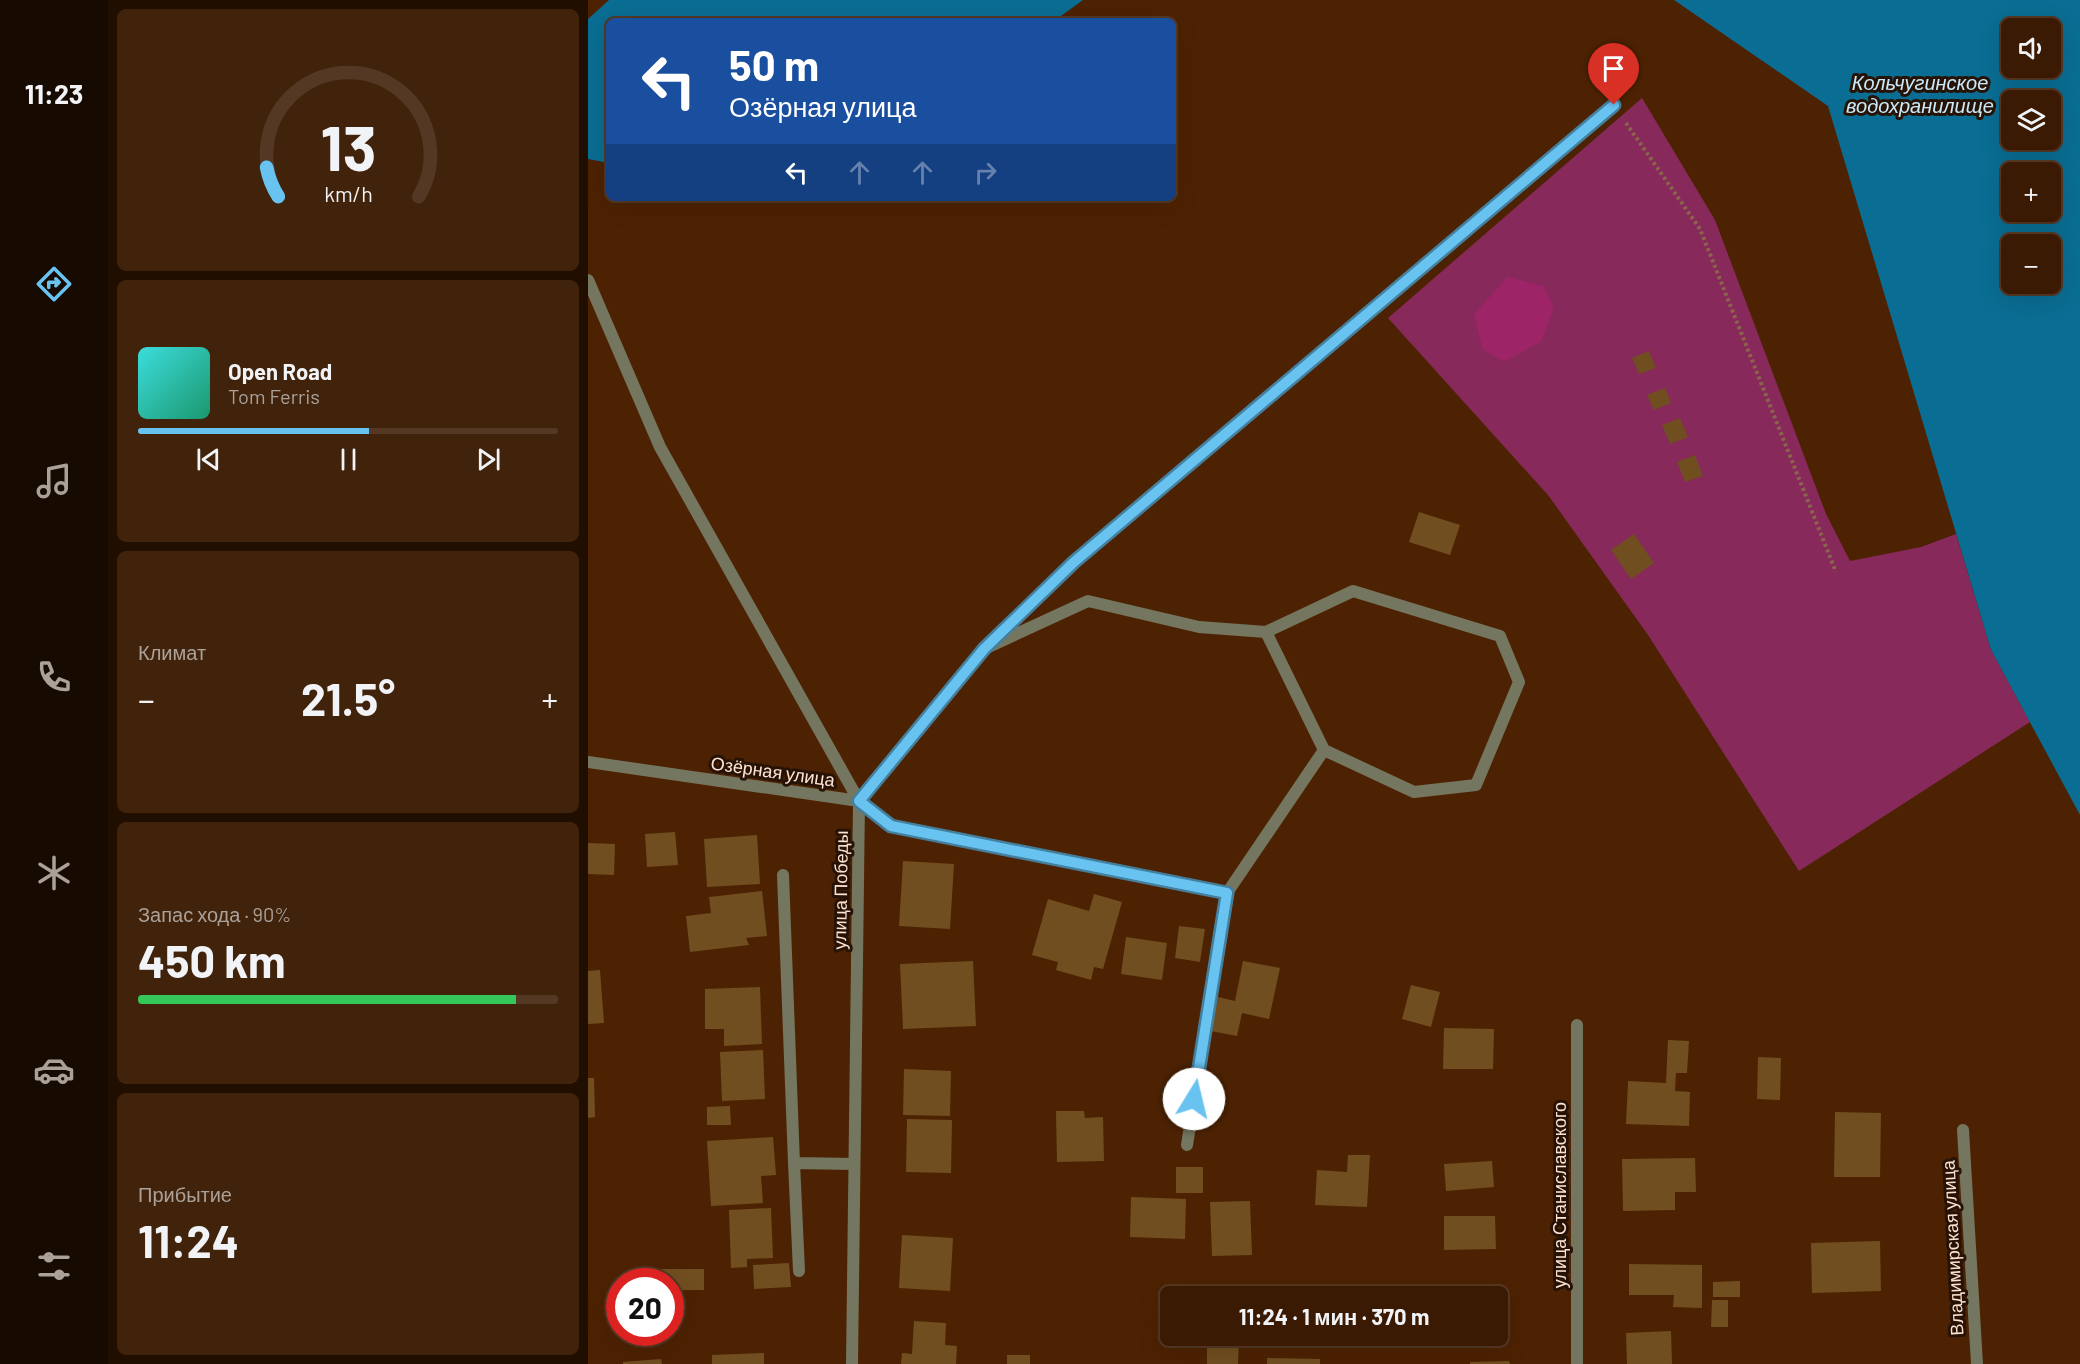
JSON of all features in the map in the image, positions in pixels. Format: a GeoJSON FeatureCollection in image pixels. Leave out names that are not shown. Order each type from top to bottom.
{"type":"FeatureCollection","features":[{"type":"Feature","properties":{"kind":"street"},"geometry":{"type":"LineString","coordinates":[[588,280],[660,447],[859,801],[984,649],[1074,562],[1614,105]]}},
{"type":"Feature","properties":{"kind":"street"},"geometry":{"type":"LineString","coordinates":[[984,649],[1088,601],[1199,627],[1266,633],[1353,591],[1500,636],[1519,682],[1476,785],[1414,792],[1324,750],[1266,633]]}},
{"type":"Feature","properties":{"kind":"street"},"geometry":{"type":"LineString","coordinates":[[1187,1145],[1227,893],[1324,750]]}},
{"type":"Feature","properties":{"kind":"street","name":"Озёрная улица"},"geometry":{"type":"LineString","coordinates":[[588,762],[859,801],[891,826],[1227,893]]}},
{"type":"Feature","properties":{"kind":"street","name":"улица Победы"},"geometry":{"type":"LineString","coordinates":[[852,1364],[859,801]]}},
{"type":"Feature","properties":{"kind":"street"},"geometry":{"type":"LineString","coordinates":[[783,875],[799,1271]]}},
{"type":"Feature","properties":{"kind":"street","name":"улица Станиславского"},"geometry":{"type":"LineString","coordinates":[[1577,1025],[1577,1364]]}},
{"type":"Feature","properties":{"kind":"street","name":"Владимирская улица"},"geometry":{"type":"LineString","coordinates":[[1963,1130],[1977,1364]]}},
{"type":"Feature","properties":{"kind":"street"},"geometry":{"type":"LineString","coordinates":[[794,1163],[854,1164]]}},
{"type":"Feature","properties":{"kind":"path"},"geometry":{"type":"LineString","coordinates":[[1614,105],[1700,229],[1836,572]]}},
{"type":"Feature","properties":{"kind":"shaded area"},"geometry":{"type":"Polygon","coordinates":[[[1642,98],[1715,220],[1826,514],[1850,561],[1921,547],[1956,534],[1991,650],[2030,722],[1799,871],[1648,635],[1548,495],[1388,318],[1642,98]]]}},
{"type":"Feature","properties":{"kind":"shaded area"},"geometry":{"type":"Polygon","coordinates":[[[1507,277],[1544,286],[1554,307],[1542,341],[1504,362],[1483,350],[1474,315],[1507,277]]]}},
{"type":"Feature","properties":{"kind":"water"},"geometry":{"type":"Polygon","coordinates":[[[609,0],[1083,0],[1058,18],[606,18],[606,162],[588,159],[588,19],[609,0]]]}},
{"type":"Feature","properties":{"kind":"water","name":"Кольчугинское водохранилище"},"geometry":{"type":"Polygon","coordinates":[[[1674,0],[2080,0],[2080,815],[1991,650],[1828,106],[1674,0]]]}},
{"type":"Feature","properties":{"kind":"building"},"geometry":{"type":"Polygon","coordinates":[[[1649,351],[1656,368],[1639,374],[1632,358],[1649,351]]]}},
{"type":"Feature","properties":{"kind":"building"},"geometry":{"type":"Polygon","coordinates":[[[1665,388],[1671,403],[1654,410],[1647,395],[1665,388]]]}},
{"type":"Feature","properties":{"kind":"building"},"geometry":{"type":"Polygon","coordinates":[[[1680,418],[1688,437],[1670,444],[1662,425],[1680,418]]]}},
{"type":"Feature","properties":{"kind":"building"},"geometry":{"type":"Polygon","coordinates":[[[1695,455],[1703,476],[1685,482],[1677,462],[1695,455]]]}},
{"type":"Feature","properties":{"kind":"building"},"geometry":{"type":"Polygon","coordinates":[[[1419,512],[1460,525],[1450,555],[1409,542],[1419,512]]]}},
{"type":"Feature","properties":{"kind":"building"},"geometry":{"type":"Polygon","coordinates":[[[1634,534],[1654,563],[1631,579],[1611,550],[1634,534]]]}},
{"type":"Feature","properties":{"kind":"building"},"geometry":{"type":"Polygon","coordinates":[[[675,832],[678,865],[647,867],[645,834],[675,832]]]}},
{"type":"Feature","properties":{"kind":"building"},"geometry":{"type":"Polygon","coordinates":[[[757,835],[760,884],[707,887],[704,839],[757,835]]]}},
{"type":"Feature","properties":{"kind":"building"},"geometry":{"type":"Polygon","coordinates":[[[588,843],[615,844],[614,875],[588,874],[588,843]]]}},
{"type":"Feature","properties":{"kind":"building"},"geometry":{"type":"Polygon","coordinates":[[[903,861],[954,864],[950,929],[899,926],[903,861]]]}},
{"type":"Feature","properties":{"kind":"building"},"geometry":{"type":"Polygon","coordinates":[[[762,891],[767,936],[746,938],[749,945],[690,952],[686,916],[711,913],[709,897],[762,891]]]}},
{"type":"Feature","properties":{"kind":"building"},"geometry":{"type":"Polygon","coordinates":[[[1094,894],[1122,902],[1103,969],[1094,967],[1091,980],[1056,970],[1058,962],[1032,955],[1048,899],[1089,911],[1094,894]]]}},
{"type":"Feature","properties":{"kind":"building"},"geometry":{"type":"Polygon","coordinates":[[[1179,926],[1205,929],[1200,962],[1175,958],[1179,926]]]}},
{"type":"Feature","properties":{"kind":"building"},"geometry":{"type":"Polygon","coordinates":[[[1126,937],[1167,943],[1162,980],[1121,974],[1126,937]]]}},
{"type":"Feature","properties":{"kind":"building"},"geometry":{"type":"Polygon","coordinates":[[[973,961],[976,1026],[903,1029],[900,964],[973,961]]]}},
{"type":"Feature","properties":{"kind":"building"},"geometry":{"type":"Polygon","coordinates":[[[1243,961],[1280,968],[1269,1019],[1242,1013],[1237,1036],[1211,1031],[1218,997],[1235,1001],[1243,961]]]}},
{"type":"Feature","properties":{"kind":"building"},"geometry":{"type":"Polygon","coordinates":[[[600,970],[604,1023],[588,1024],[588,971],[600,970]]]}},
{"type":"Feature","properties":{"kind":"building"},"geometry":{"type":"Polygon","coordinates":[[[1411,985],[1440,992],[1431,1027],[1402,1019],[1411,985]]]}},
{"type":"Feature","properties":{"kind":"building"},"geometry":{"type":"Polygon","coordinates":[[[760,987],[762,1044],[724,1046],[724,1029],[705,1029],[705,989],[760,987]]]}},
{"type":"Feature","properties":{"kind":"building"},"geometry":{"type":"Polygon","coordinates":[[[1444,1028],[1494,1029],[1493,1069],[1443,1069],[1444,1028]]]}},
{"type":"Feature","properties":{"kind":"building"},"geometry":{"type":"Polygon","coordinates":[[[1668,1040],[1689,1041],[1687,1073],[1676,1073],[1675,1091],[1690,1092],[1689,1126],[1626,1124],[1628,1081],[1666,1083],[1668,1040]]]}},
{"type":"Feature","properties":{"kind":"building"},"geometry":{"type":"Polygon","coordinates":[[[763,1050],[765,1099],[722,1101],[720,1052],[763,1050]]]}},
{"type":"Feature","properties":{"kind":"building"},"geometry":{"type":"Polygon","coordinates":[[[1758,1057],[1781,1058],[1780,1100],[1757,1099],[1758,1057]]]}},
{"type":"Feature","properties":{"kind":"building"},"geometry":{"type":"Polygon","coordinates":[[[904,1069],[951,1071],[950,1116],[903,1115],[904,1069]]]}},
{"type":"Feature","properties":{"kind":"building"},"geometry":{"type":"Polygon","coordinates":[[[588,1078],[594,1078],[595,1117],[588,1118],[588,1078]]]}},
{"type":"Feature","properties":{"kind":"building"},"geometry":{"type":"Polygon","coordinates":[[[730,1106],[731,1125],[707,1125],[707,1107],[730,1106]]]}},
{"type":"Feature","properties":{"kind":"building"},"geometry":{"type":"Polygon","coordinates":[[[1056,1111],[1084,1111],[1085,1118],[1103,1117],[1104,1161],[1057,1162],[1056,1111]]]}},
{"type":"Feature","properties":{"kind":"building"},"geometry":{"type":"Polygon","coordinates":[[[1835,1112],[1881,1113],[1880,1177],[1834,1177],[1835,1112]]]}},
{"type":"Feature","properties":{"kind":"building"},"geometry":{"type":"Polygon","coordinates":[[[907,1119],[952,1120],[951,1173],[906,1172],[907,1119]]]}},
{"type":"Feature","properties":{"kind":"building"},"geometry":{"type":"Polygon","coordinates":[[[773,1137],[776,1175],[761,1176],[763,1203],[711,1206],[707,1141],[773,1137]]]}},
{"type":"Feature","properties":{"kind":"building"},"geometry":{"type":"Polygon","coordinates":[[[1348,1155],[1370,1155],[1367,1207],[1315,1205],[1317,1170],[1347,1172],[1348,1155]]]}},
{"type":"Feature","properties":{"kind":"building"},"geometry":{"type":"Polygon","coordinates":[[[1695,1158],[1696,1192],[1675,1192],[1675,1210],[1623,1211],[1622,1159],[1695,1158]]]}},
{"type":"Feature","properties":{"kind":"building"},"geometry":{"type":"Polygon","coordinates":[[[1492,1161],[1494,1187],[1446,1191],[1444,1164],[1492,1161]]]}},
{"type":"Feature","properties":{"kind":"building"},"geometry":{"type":"Polygon","coordinates":[[[1176,1167],[1203,1167],[1203,1193],[1176,1193],[1176,1167]]]}},
{"type":"Feature","properties":{"kind":"building"},"geometry":{"type":"Polygon","coordinates":[[[1131,1197],[1186,1199],[1185,1239],[1130,1237],[1131,1197]]]}},
{"type":"Feature","properties":{"kind":"building"},"geometry":{"type":"Polygon","coordinates":[[[1250,1201],[1252,1255],[1212,1256],[1210,1202],[1250,1201]]]}},
{"type":"Feature","properties":{"kind":"building"},"geometry":{"type":"Polygon","coordinates":[[[771,1208],[773,1258],[747,1259],[747,1267],[731,1268],[729,1210],[771,1208]]]}},
{"type":"Feature","properties":{"kind":"building"},"geometry":{"type":"Polygon","coordinates":[[[1444,1216],[1495,1216],[1496,1249],[1444,1250],[1444,1216]]]}},
{"type":"Feature","properties":{"kind":"building"},"geometry":{"type":"Polygon","coordinates":[[[902,1235],[953,1238],[950,1291],[899,1288],[902,1235]]]}},
{"type":"Feature","properties":{"kind":"building"},"geometry":{"type":"Polygon","coordinates":[[[1880,1241],[1881,1291],[1812,1293],[1811,1243],[1880,1241]]]}},
{"type":"Feature","properties":{"kind":"building"},"geometry":{"type":"Polygon","coordinates":[[[789,1263],[791,1287],[754,1289],[753,1265],[789,1263]]]}},
{"type":"Feature","properties":{"kind":"building"},"geometry":{"type":"Polygon","coordinates":[[[1629,1264],[1702,1265],[1702,1308],[1673,1307],[1674,1295],[1629,1295],[1629,1264]]]}},
{"type":"Feature","properties":{"kind":"building"},"geometry":{"type":"Polygon","coordinates":[[[684,1269],[704,1269],[704,1290],[684,1290],[684,1269]]]}},
{"type":"Feature","properties":{"kind":"building"},"geometry":{"type":"Polygon","coordinates":[[[1740,1281],[1740,1297],[1713,1297],[1713,1282],[1740,1281]]]}},
{"type":"Feature","properties":{"kind":"building"},"geometry":{"type":"Polygon","coordinates":[[[1712,1300],[1728,1300],[1728,1327],[1711,1327],[1712,1300]]]}},
{"type":"Feature","properties":{"kind":"building"},"geometry":{"type":"Polygon","coordinates":[[[914,1321],[946,1323],[945,1345],[957,1346],[956,1364],[901,1364],[902,1353],[912,1354],[914,1321]]]}},
{"type":"Feature","properties":{"kind":"building"},"geometry":{"type":"Polygon","coordinates":[[[1671,1331],[1672,1364],[1627,1364],[1626,1333],[1671,1331]]]}},
{"type":"Feature","properties":{"kind":"building"},"geometry":{"type":"Polygon","coordinates":[[[1207,1346],[1239,1346],[1238,1364],[1207,1364],[1207,1346]]]}},
{"type":"Feature","properties":{"kind":"building"},"geometry":{"type":"Polygon","coordinates":[[[764,1353],[764,1364],[712,1364],[712,1355],[764,1353]]]}},
{"type":"Feature","properties":{"kind":"building"},"geometry":{"type":"Polygon","coordinates":[[[1007,1355],[1030,1355],[1030,1364],[1007,1364],[1007,1355]]]}},
{"type":"Feature","properties":{"kind":"building"},"geometry":{"type":"Polygon","coordinates":[[[1267,1358],[1320,1359],[1320,1364],[1267,1364],[1267,1358]]]}},
{"type":"Feature","properties":{"kind":"building"},"geometry":{"type":"Polygon","coordinates":[[[661,1359],[662,1364],[623,1364],[623,1362],[661,1359]]]}},
{"type":"Feature","properties":{"kind":"building"},"geometry":{"type":"Polygon","coordinates":[[[1509,1361],[1510,1364],[1470,1364],[1470,1362],[1509,1361]]]}},
{"type":"Feature","properties":{"kind":"route"},"geometry":{"type":"LineString","coordinates":[[1194,1099],[1227,893],[891,826],[859,801],[984,649],[1074,562],[1614,105]]}}]}
